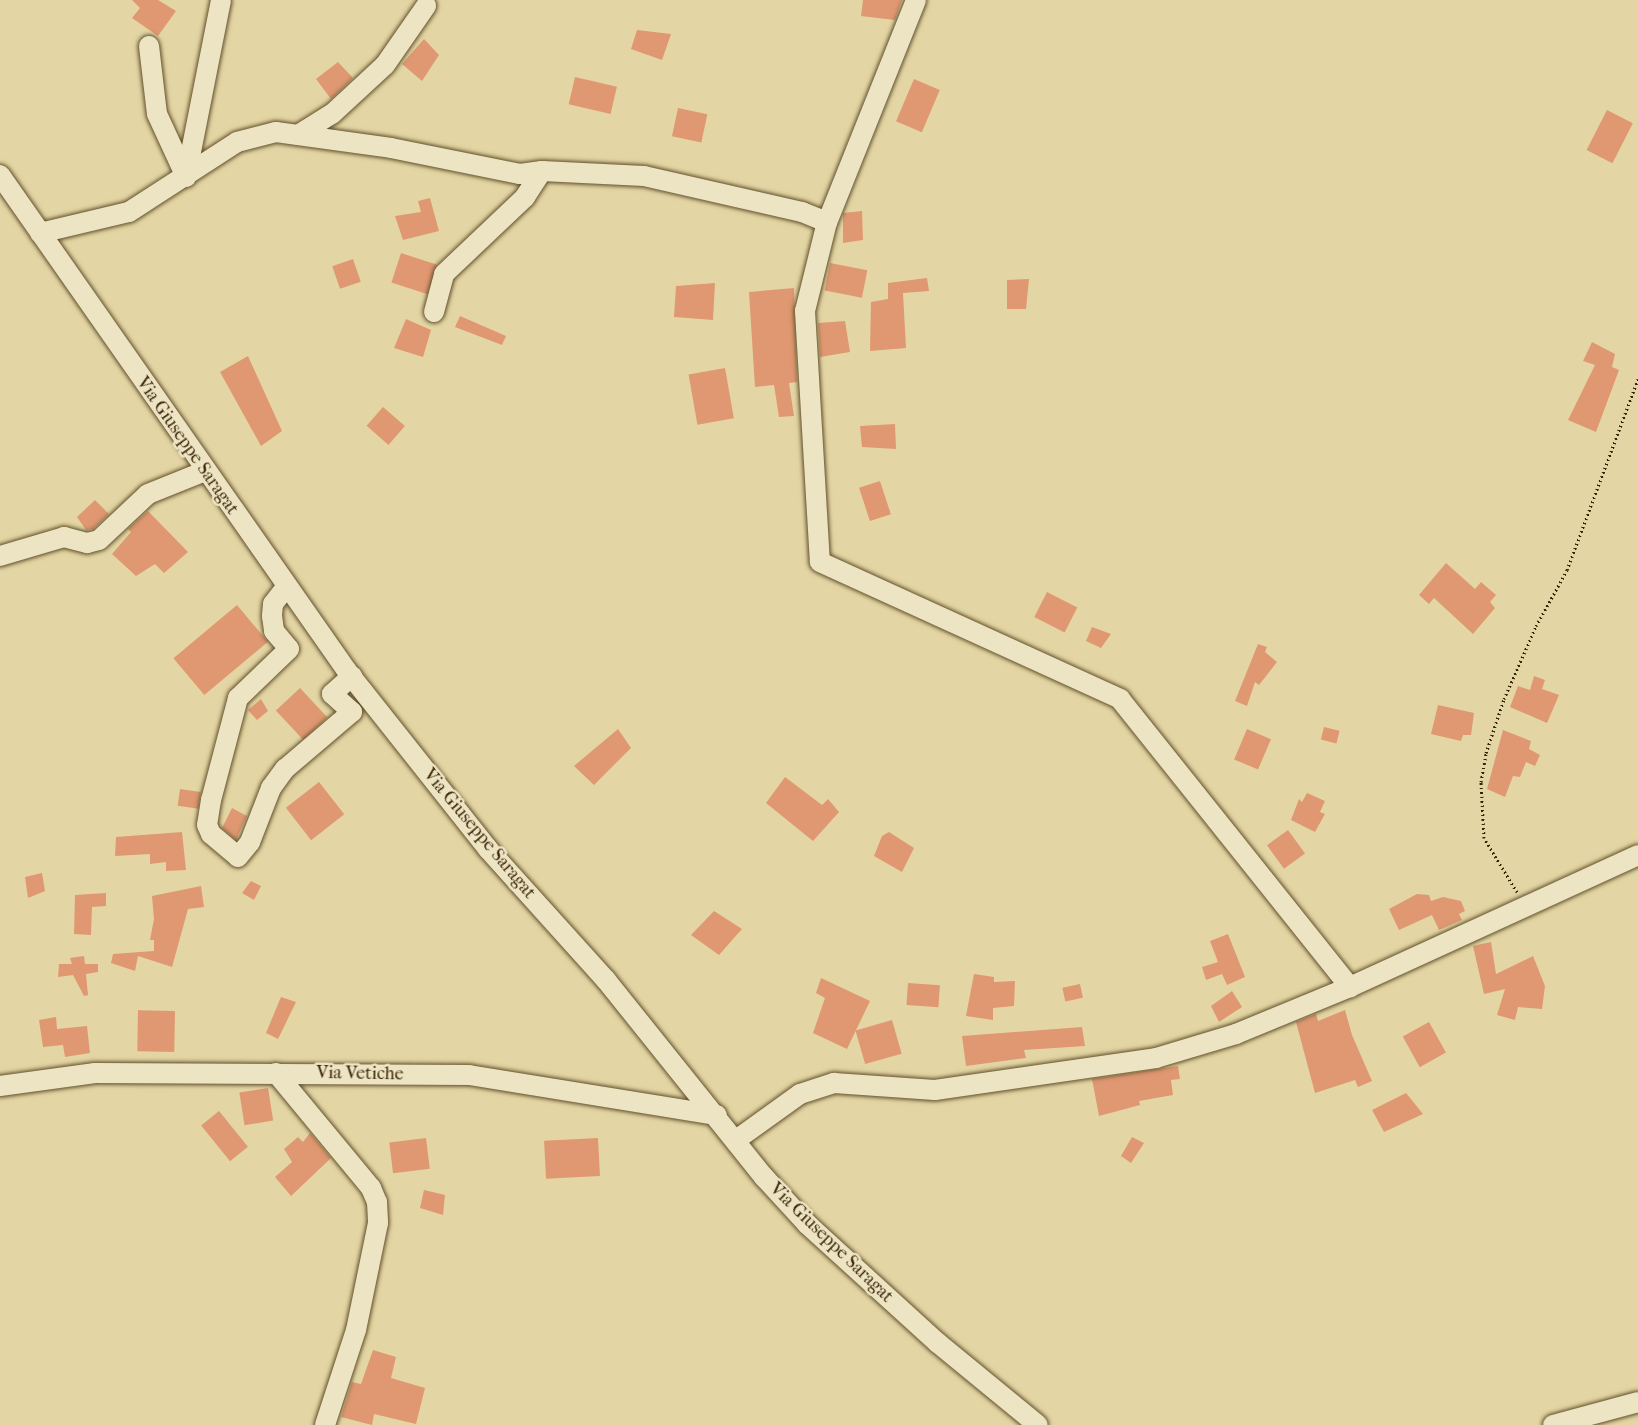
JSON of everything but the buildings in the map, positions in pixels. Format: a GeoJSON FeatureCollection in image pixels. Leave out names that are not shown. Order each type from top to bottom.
{"type":"FeatureCollection","features":[{"type":"Feature","properties":{"kind":"street"},"geometry":{"type":"LineString","coordinates":[[186,177],[222,0]]}},
{"type":"Feature","properties":{"kind":"street"},"geometry":{"type":"LineString","coordinates":[[916,0],[827,222],[805,311],[820,562],[1120,699],[1350,987]]}},
{"type":"Feature","properties":{"kind":"street"},"geometry":{"type":"LineString","coordinates":[[298,135],[332,114],[385,64],[426,6]]}},
{"type":"Feature","properties":{"kind":"street"},"geometry":{"type":"LineString","coordinates":[[149,45],[157,114],[186,177]]}},
{"type":"Feature","properties":{"kind":"street"},"geometry":{"type":"LineString","coordinates":[[40,233],[129,212],[237,142],[276,132],[391,148],[520,174],[542,171],[644,176],[802,212],[827,222]]}},
{"type":"Feature","properties":{"kind":"street"},"geometry":{"type":"LineString","coordinates":[[434,312],[444,274],[525,197],[542,171]]}},
{"type":"Feature","properties":{"kind":"street","name":"Via Giuseppe Saragat"},"geometry":{"type":"LineString","coordinates":[[3,185],[40,233],[351,676],[488,849],[606,981],[807,1224],[938,1343],[1038,1425]]}},
{"type":"Feature","properties":{"kind":"street"},"geometry":{"type":"LineString","coordinates":[[0,556],[64,537],[87,543],[99,540],[148,494],[205,471]]}},
{"type":"Feature","properties":{"kind":"street"},"geometry":{"type":"LineString","coordinates":[[287,586],[273,603],[272,616],[274,631],[289,650],[238,698],[211,800],[207,825],[211,834],[238,856],[250,842],[271,788],[285,769],[352,712],[333,693],[351,676]]}},
{"type":"Feature","properties":{"kind":"street"},"geometry":{"type":"LineString","coordinates":[[736,1140],[800,1094],[834,1083],[935,1090],[1156,1058],[1236,1034],[1350,987],[1530,907],[1638,855]]}},
{"type":"Feature","properties":{"kind":"street","name":"Via Vetiche"},"geometry":{"type":"LineString","coordinates":[[0,1086],[95,1073],[469,1075],[717,1115]]}},
{"type":"Feature","properties":{"kind":"street"},"geometry":{"type":"LineString","coordinates":[[276,1073],[370,1188],[377,1202],[378,1223],[356,1330],[325,1425]]}},
{"type":"Feature","properties":{"kind":"street"},"geometry":{"type":"LineString","coordinates":[[1553,1425],[1638,1402]]}},
{"type":"Feature","properties":{"kind":"path"},"geometry":{"type":"LineString","coordinates":[[1530,907],[1507,879],[1484,838],[1481,782],[1486,753],[1504,699],[1536,626],[1567,570],[1638,379]]}}]}
